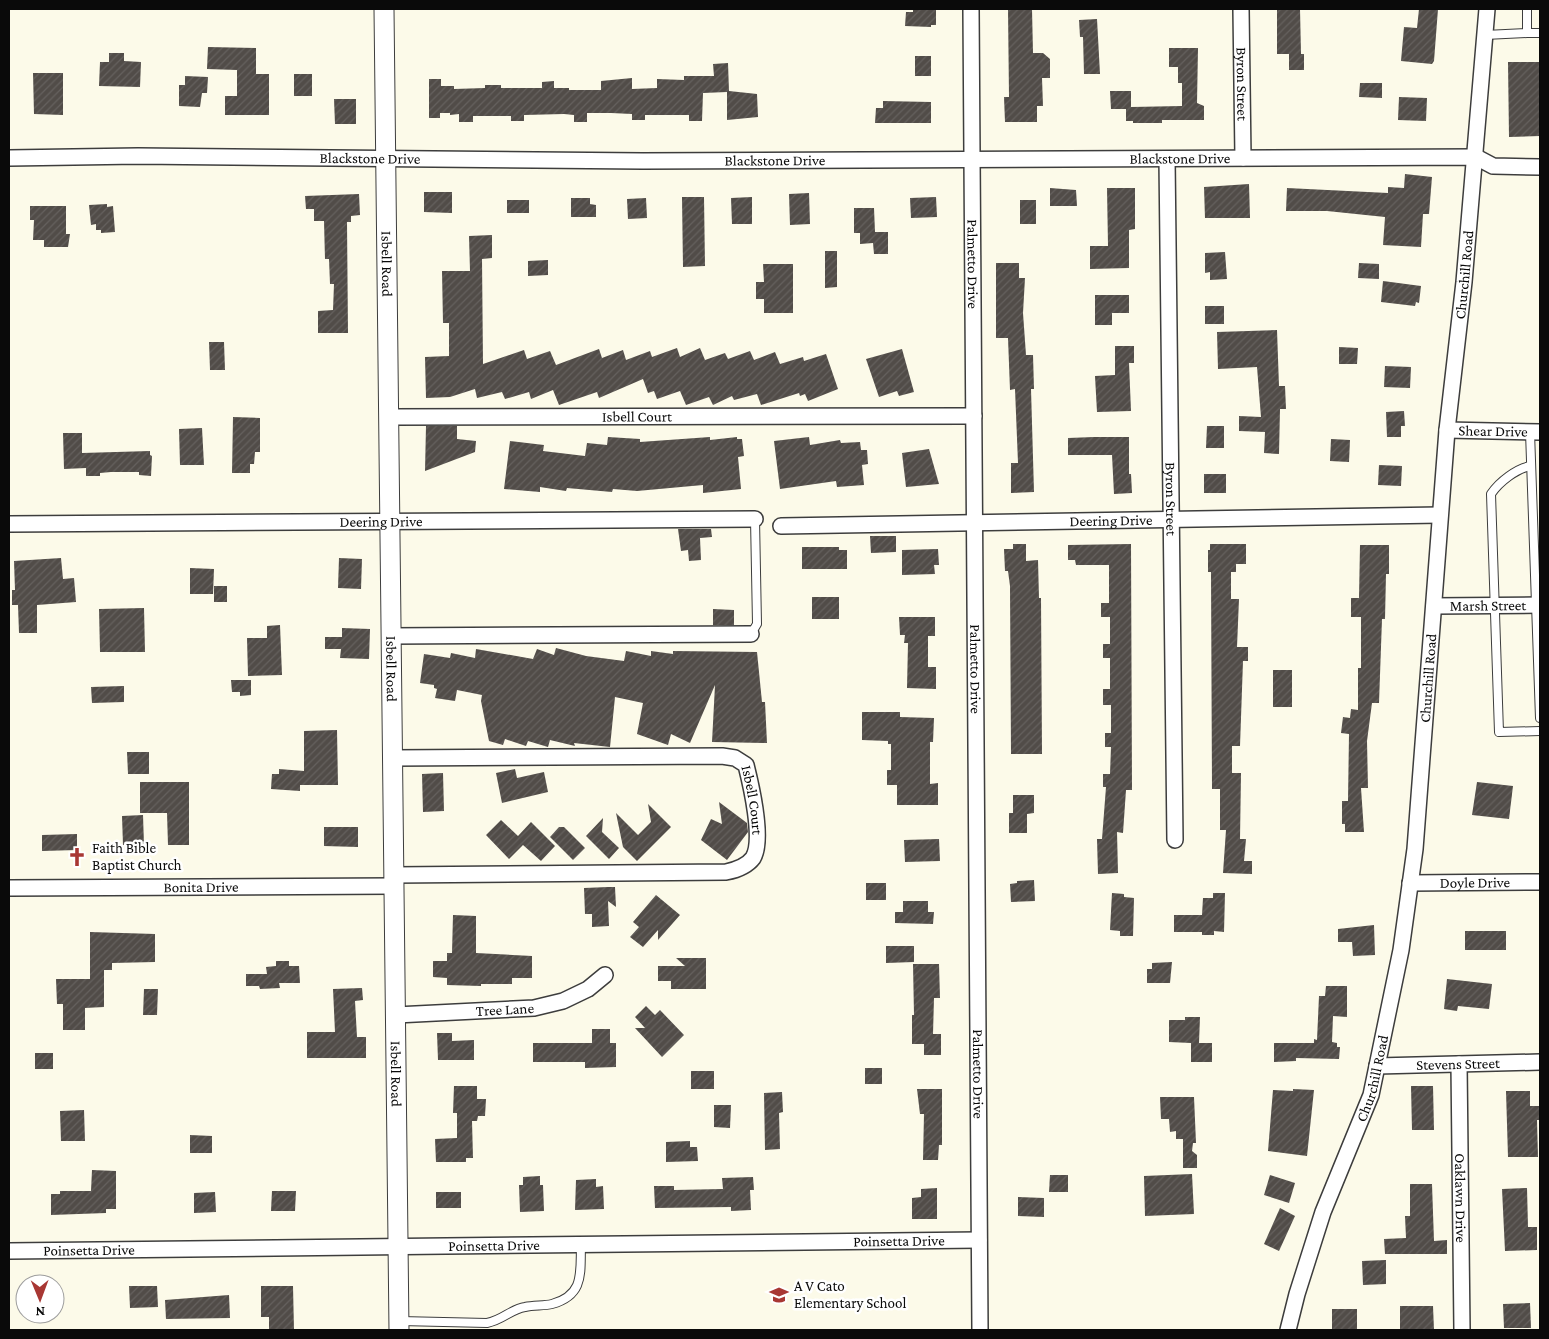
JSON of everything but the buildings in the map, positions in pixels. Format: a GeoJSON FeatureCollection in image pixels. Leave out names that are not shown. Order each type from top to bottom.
{"type":"FeatureCollection","features":[{"type":"Feature","properties":{"kind":"street","name":"Isbell Road"},"geometry":{"type":"LineString","coordinates":[[384,9],[399,1326]]}},
{"type":"Feature","properties":{"kind":"street","name":"Palmetto Drive"},"geometry":{"type":"LineString","coordinates":[[972,9],[980,1330]]}},
{"type":"Feature","properties":{"kind":"street","name":"Byron Street"},"geometry":{"type":"LineString","coordinates":[[1241,9],[1243,158]]}},
{"type":"Feature","properties":{"kind":"street","name":"Churchill Road"},"geometry":{"type":"LineString","coordinates":[[1288,1330],[1297,1294],[1323,1212],[1371,1095],[1401,950],[1410,883],[1447,430],[1476,157],[1487,9]]}},
{"type":"Feature","properties":{"kind":"street","name":"Blackstone Drive"},"geometry":{"type":"LineString","coordinates":[[9,158],[138,156],[643,161],[1476,157],[1492,166],[1540,167]]}},
{"type":"Feature","properties":{"kind":"street","name":"Byron Street"},"geometry":{"type":"LineString","coordinates":[[1167,158],[1175,840]]}},
{"type":"Feature","properties":{"kind":"street","name":"Isbell Court"},"geometry":{"type":"LineString","coordinates":[[389,417],[974,416]]}},
{"type":"Feature","properties":{"kind":"street","name":"Shear Drive"},"geometry":{"type":"LineString","coordinates":[[1447,430],[1535,432]]}},
{"type":"Feature","properties":{"kind":"street","name":"Deering Drive"},"geometry":{"type":"LineString","coordinates":[[781,526],[975,521],[1440,515]]}},
{"type":"Feature","properties":{"kind":"street","name":"Deering Drive"},"geometry":{"type":"LineString","coordinates":[[9,524],[755,519]]}},
{"type":"Feature","properties":{"kind":"street","name":"Marsh Street"},"geometry":{"type":"LineString","coordinates":[[1434,606],[1538,605]]}},
{"type":"Feature","properties":{"kind":"street"},"geometry":{"type":"LineString","coordinates":[[391,636],[750,634]]}},
{"type":"Feature","properties":{"kind":"street","name":"Isbell Court"},"geometry":{"type":"LineString","coordinates":[[393,758],[722,756],[735,758],[746,765],[752,789],[758,830],[755,856],[743,866],[726,872],[394,880]]}},
{"type":"Feature","properties":{"kind":"street","name":"Bonita Drive"},"geometry":{"type":"LineString","coordinates":[[9,888],[394,880]]}},
{"type":"Feature","properties":{"kind":"street","name":"Doyle Drive"},"geometry":{"type":"LineString","coordinates":[[1410,883],[1540,882]]}},
{"type":"Feature","properties":{"kind":"street","name":"Tree Lane"},"geometry":{"type":"LineString","coordinates":[[396,1015],[534,1008],[563,1001],[588,989],[605,975]]}},
{"type":"Feature","properties":{"kind":"street","name":"Stevens Street"},"geometry":{"type":"LineString","coordinates":[[1377,1066],[1540,1062]]}},
{"type":"Feature","properties":{"kind":"street","name":"Oaklawn Drive"},"geometry":{"type":"LineString","coordinates":[[1459,1064],[1462,1330]]}},
{"type":"Feature","properties":{"kind":"street","name":"Poinsetta Drive"},"geometry":{"type":"LineString","coordinates":[[9,1251],[979,1240]]}},
{"type":"Feature","properties":{"kind":"lane"},"geometry":{"type":"LineString","coordinates":[[1527,9],[1528,33]]}},
{"type":"Feature","properties":{"kind":"lane"},"geometry":{"type":"LineString","coordinates":[[1485,35],[1540,33]]}},
{"type":"Feature","properties":{"kind":"lane"},"geometry":{"type":"LineString","coordinates":[[1535,432],[1531,466],[1538,605],[1540,718]]}},
{"type":"Feature","properties":{"kind":"lane"},"geometry":{"type":"LineString","coordinates":[[1531,466],[1522,467],[1514,472],[1506,481],[1497,485],[1491,494],[1499,732],[1540,731]]}},
{"type":"Feature","properties":{"kind":"lane"},"geometry":{"type":"LineString","coordinates":[[750,634],[757,624],[755,519]]}},
{"type":"Feature","properties":{"kind":"lane"},"geometry":{"type":"LineString","coordinates":[[399,1326],[459,1321],[487,1323],[501,1320],[524,1307],[551,1304],[568,1299],[576,1290],[580,1278],[581,1245]]}},
{"type":"Feature","properties":{"kind":"lane"},"geometry":{"type":"LineString","coordinates":[[459,1321],[459,1330]]}},
{"type":"Feature","properties":{"kind":"lane"},"geometry":{"type":"LineString","coordinates":[[487,1323],[493,1330]]}},
{"type":"Feature","properties":{"kind":"place","name":"Faith Bible Baptist Church"},"geometry":{"type":"Point","coordinates":[77,857]}},
{"type":"Feature","properties":{"kind":"place","name":"A V Cato Elementary School"},"geometry":{"type":"Point","coordinates":[779,1295]}}]}
